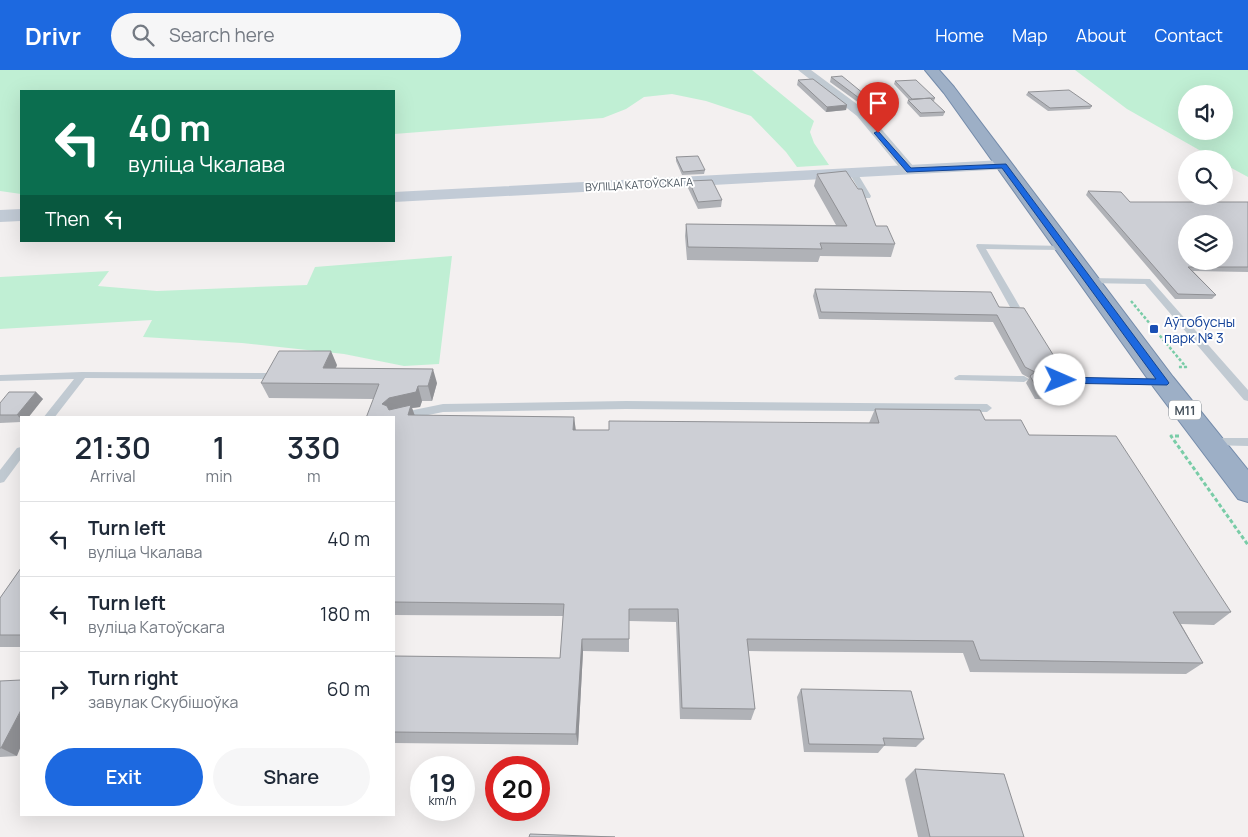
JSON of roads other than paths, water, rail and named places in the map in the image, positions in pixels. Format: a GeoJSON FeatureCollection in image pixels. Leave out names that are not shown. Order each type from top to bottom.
{"type":"FeatureCollection","features":[{"type":"Feature","properties":{"kind":"highway","name":"М11"},"geometry":{"type":"LineString","coordinates":[[932,70],[949,90],[1164,383],[1198,439],[1248,490]]}},
{"type":"Feature","properties":{"kind":"main road","name":"ВУЛІЦА КАТОЎСКАГА"},"geometry":{"type":"LineString","coordinates":[[395,197],[1004,165]]}},
{"type":"Feature","properties":{"kind":"main road"},"geometry":{"type":"LineString","coordinates":[[0,216],[20,215]]}},
{"type":"Feature","properties":{"kind":"street"},"geometry":{"type":"LineString","coordinates":[[804,70],[861,113],[909,170]]}},
{"type":"Feature","properties":{"kind":"lane"},"geometry":{"type":"LineString","coordinates":[[853,173],[867,196]]}},
{"type":"Feature","properties":{"kind":"lane"},"geometry":{"type":"LineString","coordinates":[[1015,306],[980,246],[1064,248]]}},
{"type":"Feature","properties":{"kind":"lane"},"geometry":{"type":"LineString","coordinates":[[1088,281],[1148,281],[1248,397]]}},
{"type":"Feature","properties":{"kind":"lane"},"geometry":{"type":"LineString","coordinates":[[50,416],[82,375]]}},
{"type":"Feature","properties":{"kind":"lane"},"geometry":{"type":"LineString","coordinates":[[0,378],[82,375],[271,376]]}},
{"type":"Feature","properties":{"kind":"lane"},"geometry":{"type":"LineString","coordinates":[[958,378],[1024,379]]}},
{"type":"Feature","properties":{"kind":"lane"},"geometry":{"type":"LineString","coordinates":[[1060,380],[1164,383]]}},
{"type":"Feature","properties":{"kind":"lane"},"geometry":{"type":"LineString","coordinates":[[395,418],[453,408],[626,405],[987,408]]}},
{"type":"Feature","properties":{"kind":"lane"},"geometry":{"type":"LineString","coordinates":[[1198,439],[1248,442]]}},
{"type":"Feature","properties":{"kind":"lane"},"geometry":{"type":"LineString","coordinates":[[0,479],[20,453]]}},
{"type":"Feature","properties":{"kind":"place","name":"Аўтобусны парк № 3"},"geometry":{"type":"Point","coordinates":[1154,329]}}]}
